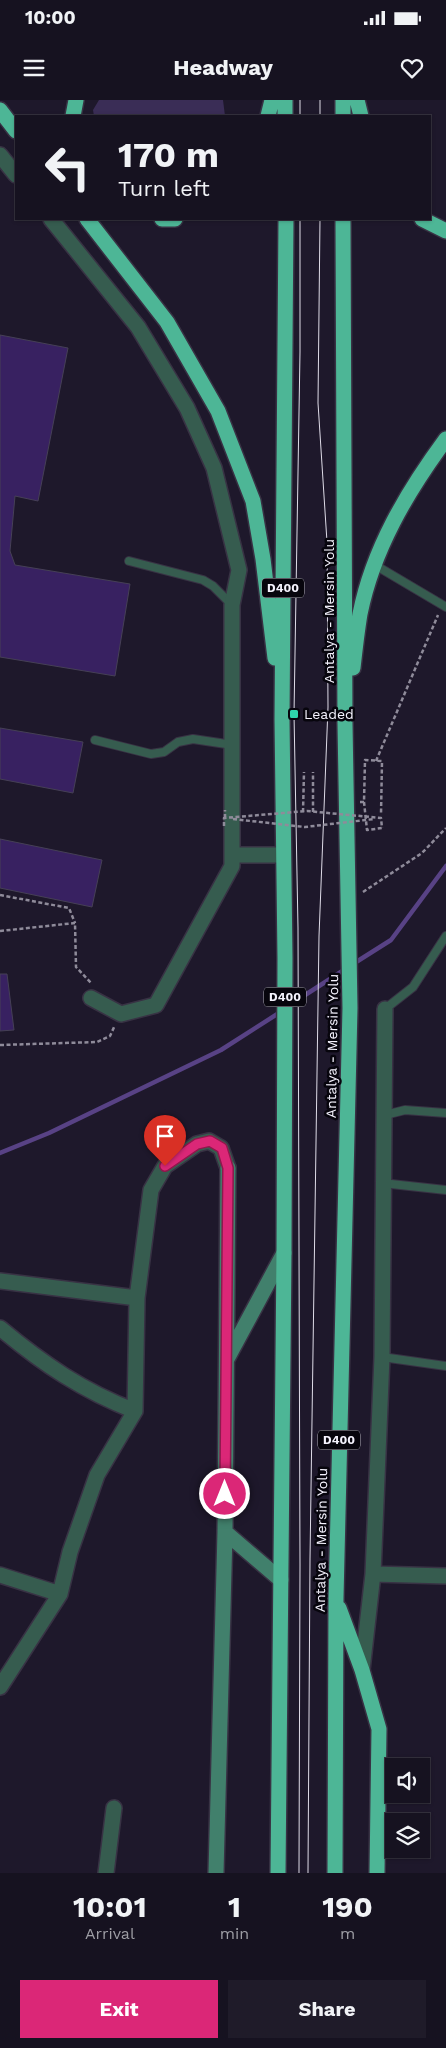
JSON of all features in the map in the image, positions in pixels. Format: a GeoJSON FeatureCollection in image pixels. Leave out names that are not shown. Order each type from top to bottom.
{"type":"FeatureCollection","features":[{"type":"Feature","properties":{"kind":"highway"},"geometry":{"type":"LineString","coordinates":[[73,115],[76,100]]}},
{"type":"Feature","properties":{"kind":"highway"},"geometry":{"type":"LineString","coordinates":[[268,115],[272,100]]}},
{"type":"Feature","properties":{"kind":"highway"},"geometry":{"type":"LineString","coordinates":[[285,100],[285,115]]}},
{"type":"Feature","properties":{"kind":"highway"},"geometry":{"type":"LineString","coordinates":[[343,100],[343,115]]}},
{"type":"Feature","properties":{"kind":"highway"},"geometry":{"type":"LineString","coordinates":[[357,100],[361,115]]}},
{"type":"Feature","properties":{"kind":"highway"},"geometry":{"type":"LineString","coordinates":[[0,110],[15,130]]}},
{"type":"Feature","properties":{"kind":"highway"},"geometry":{"type":"LineString","coordinates":[[88,220],[167,322],[218,411],[253,501],[263,559],[282,719]]}},
{"type":"Feature","properties":{"kind":"highway","name":"D400"},"geometry":{"type":"LineString","coordinates":[[278,1873],[284,1253],[285,958],[282,855],[282,719],[286,220]]}},
{"type":"Feature","properties":{"kind":"highway","name":"Antalya - Mersin Yolu"},"geometry":{"type":"LineString","coordinates":[[335,1873],[336,1598],[350,1008],[350,919],[346,802],[343,220]]}},
{"type":"Feature","properties":{"kind":"highway"},"geometry":{"type":"LineString","coordinates":[[424,220],[446,232]]}},
{"type":"Feature","properties":{"kind":"highway"},"geometry":{"type":"LineString","coordinates":[[346,724],[360,613],[375,565],[401,505],[446,439]]}},
{"type":"Feature","properties":{"kind":"highway"},"geometry":{"type":"LineString","coordinates":[[336,1598],[362,1670],[378,1729],[377,1873]]}},
{"type":"Feature","properties":{"kind":"street"},"geometry":{"type":"LineString","coordinates":[[0,155],[15,175]]}},
{"type":"Feature","properties":{"kind":"street"},"geometry":{"type":"LineString","coordinates":[[52,220],[138,327],[187,408],[214,468],[239,570],[232,605],[232,866],[156,1005],[121,1014],[91,998]]}},
{"type":"Feature","properties":{"kind":"street"},"geometry":{"type":"LineString","coordinates":[[233,855],[282,855]]}},
{"type":"Feature","properties":{"kind":"street"},"geometry":{"type":"LineString","coordinates":[[362,1670],[373,1574],[382,1357],[385,1009]]}},
{"type":"Feature","properties":{"kind":"street"},"geometry":{"type":"LineString","coordinates":[[1,1682],[60,1594],[70,1552],[97,1475],[136,1411],[137,1298],[151,1190],[165,1166],[197,1144],[210,1141],[222,1148],[228,1168],[225,1532],[216,1873]]}},
{"type":"Feature","properties":{"kind":"street"},"geometry":{"type":"LineString","coordinates":[[225,1362],[284,1253]]}},
{"type":"Feature","properties":{"kind":"street"},"geometry":{"type":"LineString","coordinates":[[0,1281],[137,1298]]}},
{"type":"Feature","properties":{"kind":"street"},"geometry":{"type":"LineString","coordinates":[[0,1328],[51,1367],[87,1391],[136,1411]]}},
{"type":"Feature","properties":{"kind":"street"},"geometry":{"type":"LineString","coordinates":[[225,1532],[281,1580]]}},
{"type":"Feature","properties":{"kind":"street"},"geometry":{"type":"LineString","coordinates":[[373,1574],[446,1576]]}},
{"type":"Feature","properties":{"kind":"street"},"geometry":{"type":"LineString","coordinates":[[0,1575],[60,1594]]}},
{"type":"Feature","properties":{"kind":"street"},"geometry":{"type":"LineString","coordinates":[[106,1873],[114,1808]]}},
{"type":"Feature","properties":{"kind":"lane"},"geometry":{"type":"LineString","coordinates":[[129,561],[203,580],[213,586],[232,605]]}},
{"type":"Feature","properties":{"kind":"lane"},"geometry":{"type":"LineString","coordinates":[[375,565],[444,607]]}},
{"type":"Feature","properties":{"kind":"lane"},"geometry":{"type":"LineString","coordinates":[[95,740],[151,754],[164,752],[178,742],[193,740],[233,745]]}},
{"type":"Feature","properties":{"kind":"lane"},"geometry":{"type":"LineString","coordinates":[[385,1009],[413,987],[446,936]]}},
{"type":"Feature","properties":{"kind":"lane"},"geometry":{"type":"LineString","coordinates":[[385,1116],[405,1110],[446,1113]]}},
{"type":"Feature","properties":{"kind":"lane"},"geometry":{"type":"LineString","coordinates":[[382,1183],[446,1190]]}},
{"type":"Feature","properties":{"kind":"lane"},"geometry":{"type":"LineString","coordinates":[[382,1357],[446,1366]]}},
{"type":"Feature","properties":{"kind":"path"},"geometry":{"type":"LineString","coordinates":[[376,760],[444,607]]}},
{"type":"Feature","properties":{"kind":"path"},"geometry":{"type":"LineString","coordinates":[[365,760],[382,761],[382,828],[367,830],[364,802],[365,760]]}},
{"type":"Feature","properties":{"kind":"path"},"geometry":{"type":"LineString","coordinates":[[303,812],[304,772]]}},
{"type":"Feature","properties":{"kind":"path"},"geometry":{"type":"LineString","coordinates":[[313,772],[313,812]]}},
{"type":"Feature","properties":{"kind":"path"},"geometry":{"type":"LineString","coordinates":[[346,802],[364,802]]}},
{"type":"Feature","properties":{"kind":"path"},"geometry":{"type":"LineString","coordinates":[[224,826],[225,810]]}},
{"type":"Feature","properties":{"kind":"path"},"geometry":{"type":"LineString","coordinates":[[224,818],[313,812],[381,818]]}},
{"type":"Feature","properties":{"kind":"path"},"geometry":{"type":"LineString","coordinates":[[224,818],[305,827],[381,818]]}},
{"type":"Feature","properties":{"kind":"path"},"geometry":{"type":"LineString","coordinates":[[349,901],[422,853],[446,828]]}},
{"type":"Feature","properties":{"kind":"path"},"geometry":{"type":"LineString","coordinates":[[0,895],[69,908],[75,923],[76,967],[92,983],[91,998]]}},
{"type":"Feature","properties":{"kind":"path"},"geometry":{"type":"LineString","coordinates":[[0,931],[75,923]]}},
{"type":"Feature","properties":{"kind":"path"},"geometry":{"type":"LineString","coordinates":[[0,1045],[97,1042],[110,1036],[121,1014]]}},
{"type":"Feature","properties":{"kind":"shaded area"},"geometry":{"type":"Polygon","coordinates":[[[99,100],[223,100],[225,115],[94,115],[93,110],[99,100]]]}},
{"type":"Feature","properties":{"kind":"building"},"geometry":{"type":"Polygon","coordinates":[[[0,335],[68,348],[38,501],[15,496],[10,551],[15,565],[130,584],[115,676],[0,657],[0,335]]]}},
{"type":"Feature","properties":{"kind":"building"},"geometry":{"type":"Polygon","coordinates":[[[0,728],[83,742],[73,793],[0,779],[0,728]]]}},
{"type":"Feature","properties":{"kind":"building"},"geometry":{"type":"Polygon","coordinates":[[[0,839],[102,860],[92,907],[0,888],[0,839]]]}},
{"type":"Feature","properties":{"kind":"building"},"geometry":{"type":"Polygon","coordinates":[[[0,974],[7,974],[14,1030],[0,1031],[0,974]]]}},
{"type":"Feature","properties":{"kind":"waterway"},"geometry":{"type":"LineString","coordinates":[[353,964],[391,940],[446,866]]}},
{"type":"Feature","properties":{"kind":"waterway"},"geometry":{"type":"LineString","coordinates":[[288,1006],[347,968]]}},
{"type":"Feature","properties":{"kind":"waterway"},"geometry":{"type":"LineString","coordinates":[[0,1153],[49,1133],[221,1050],[282,1011]]}},
{"type":"Feature","properties":{"kind":"tram line"},"geometry":{"type":"LineString","coordinates":[[300,100],[300,115]]}},
{"type":"Feature","properties":{"kind":"tram line"},"geometry":{"type":"LineString","coordinates":[[320,100],[320,115]]}},
{"type":"Feature","properties":{"kind":"tram line"},"geometry":{"type":"LineString","coordinates":[[299,1873],[298,928],[294,714],[300,352],[300,220]]}},
{"type":"Feature","properties":{"kind":"tram line"},"geometry":{"type":"LineString","coordinates":[[308,1873],[310,1559],[319,936],[328,707],[327,542],[318,403],[320,220]]}},
{"type":"Feature","properties":{"kind":"place","name":"Leaded"},"geometry":{"type":"Point","coordinates":[294,714]}},
{"type":"Feature","properties":{"kind":"route"},"geometry":{"type":"LineString","coordinates":[[165,1166],[197,1144],[210,1141],[222,1148],[228,1168],[225,1494]]}}]}
